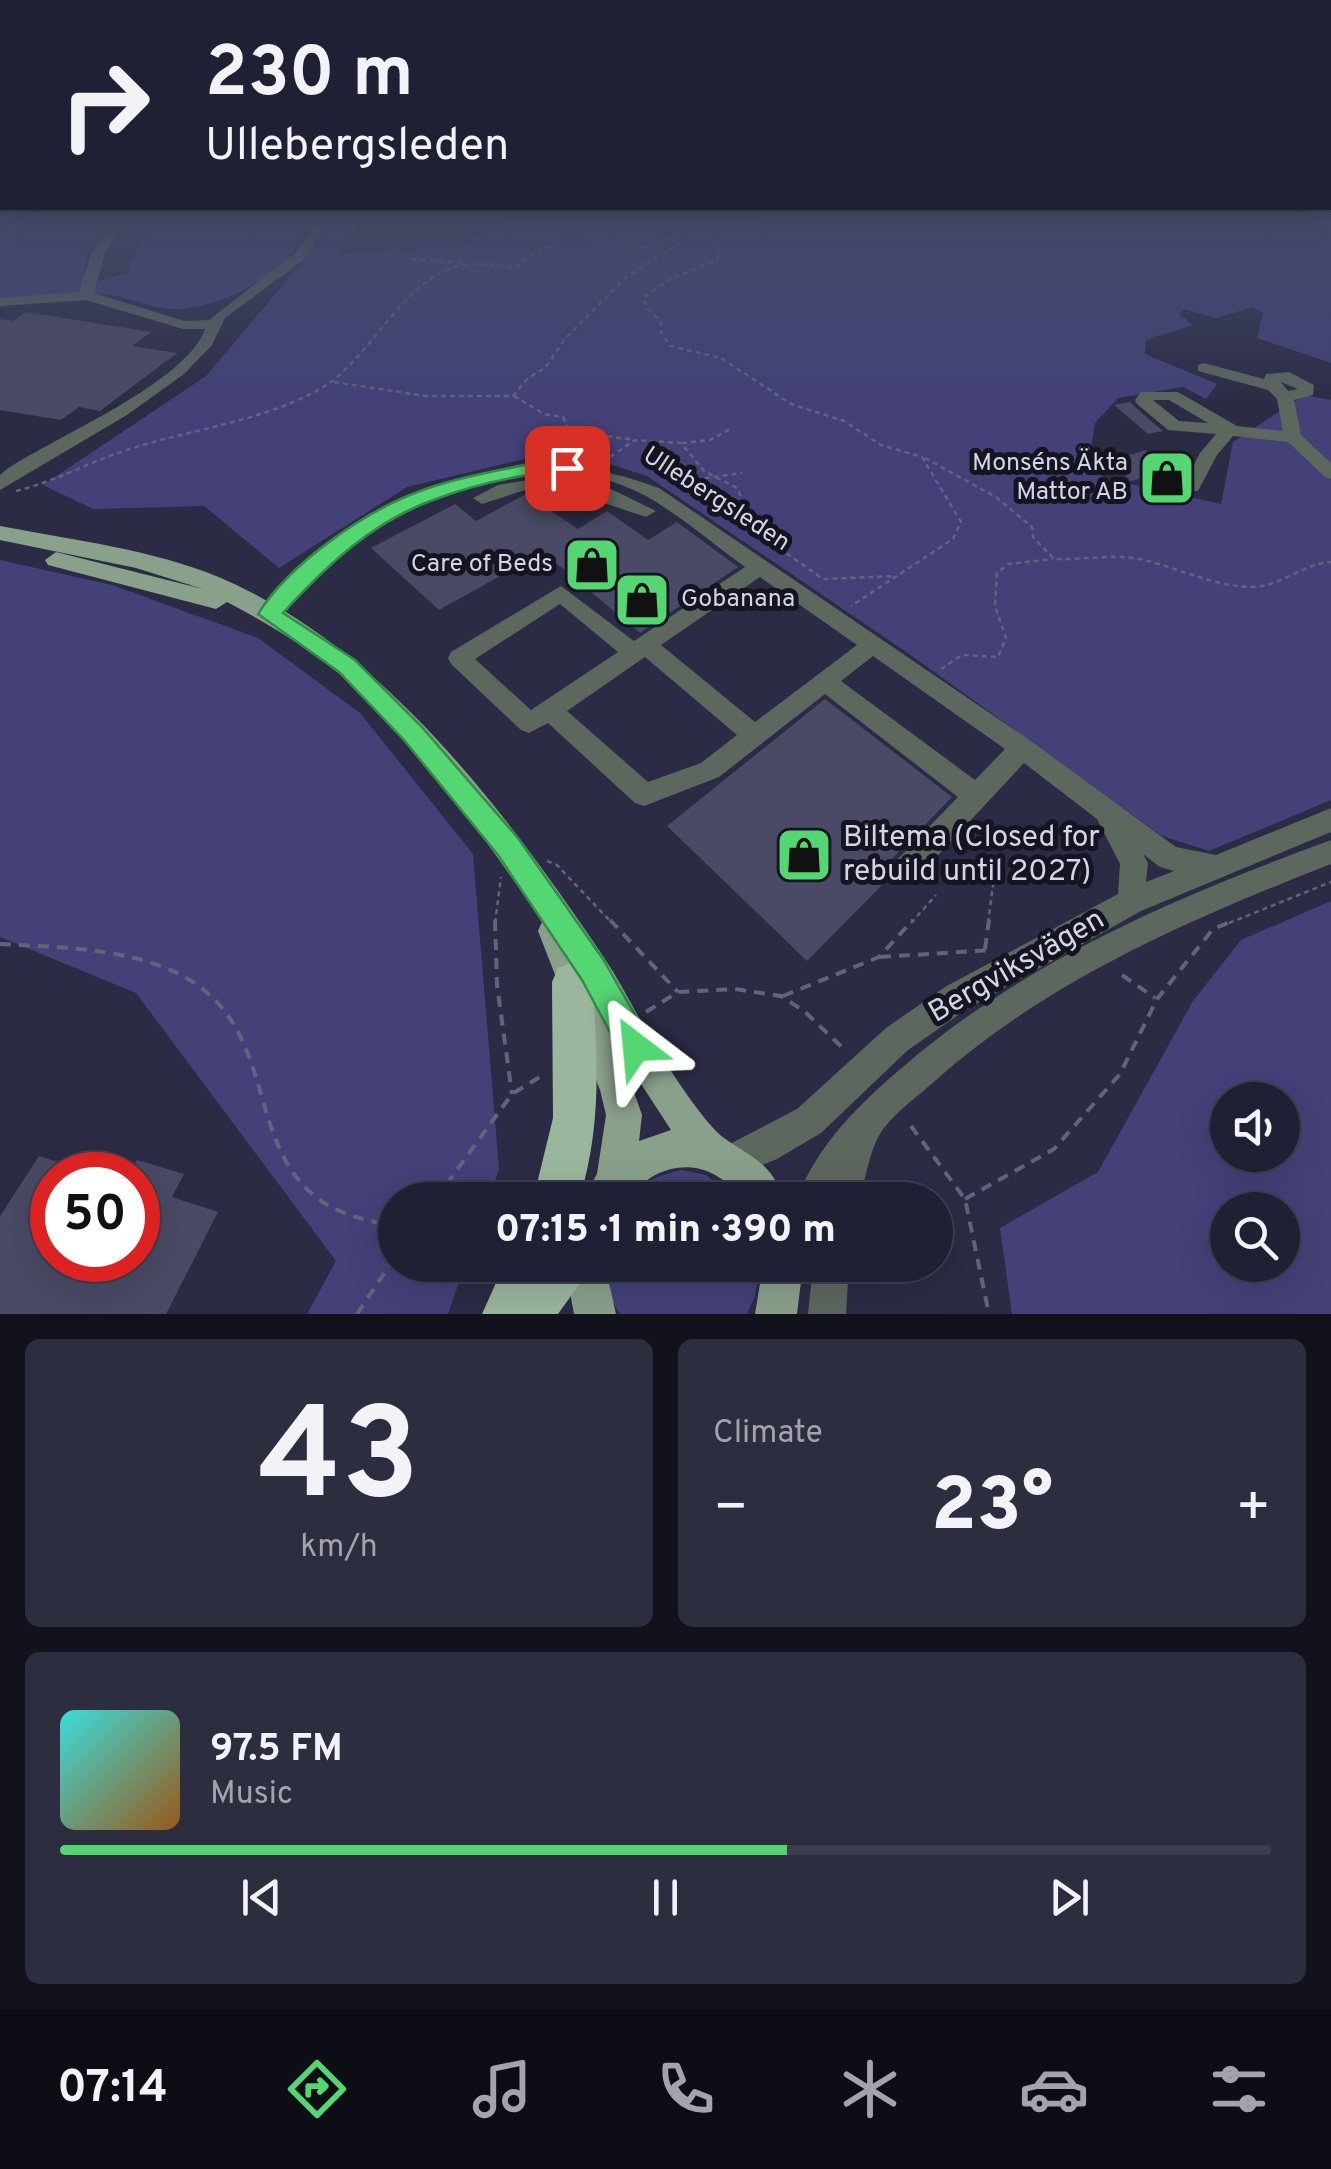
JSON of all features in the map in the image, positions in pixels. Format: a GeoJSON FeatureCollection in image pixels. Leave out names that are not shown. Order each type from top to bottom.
{"type":"FeatureCollection","features":[{"type":"Feature","properties":{"kind":"highway"},"geometry":{"type":"LineString","coordinates":[[562,1182],[577,1115],[572,982]]}},
{"type":"Feature","properties":{"kind":"highway"},"geometry":{"type":"LineString","coordinates":[[507,1314],[522,1282]]}},
{"type":"Feature","properties":{"kind":"highway"},"geometry":{"type":"LineString","coordinates":[[527,1314],[551,1282]]}},
{"type":"Feature","properties":{"kind":"main road"},"geometry":{"type":"LineString","coordinates":[[0,533],[211,583],[269,614],[347,666],[413,733],[508,847],[593,970],[654,1075],[720,1155],[755,1182]]}},
{"type":"Feature","properties":{"kind":"main road"},"geometry":{"type":"LineString","coordinates":[[0,543],[269,614]]}},
{"type":"Feature","properties":{"kind":"main road"},"geometry":{"type":"LineString","coordinates":[[543,902],[572,982],[610,1063],[621,1103],[622,1140],[610,1182]]}},
{"type":"Feature","properties":{"kind":"main road"},"geometry":{"type":"LineString","coordinates":[[615,1182],[636,1160],[659,1149],[683,1145],[720,1155]]}},
{"type":"Feature","properties":{"kind":"main road"},"geometry":{"type":"LineString","coordinates":[[588,1282],[595,1314]]}},
{"type":"Feature","properties":{"kind":"street"},"geometry":{"type":"LineString","coordinates":[[86,296],[89,284]]}},
{"type":"Feature","properties":{"kind":"street"},"geometry":{"type":"LineString","coordinates":[[0,302],[86,296],[184,325],[212,324],[263,284]]}},
{"type":"Feature","properties":{"kind":"street"},"geometry":{"type":"LineString","coordinates":[[7,488],[21,468],[122,411],[170,376],[207,342],[212,324]]}},
{"type":"Feature","properties":{"kind":"street"},"geometry":{"type":"LineString","coordinates":[[1204,368],[1279,392],[1293,437],[1331,473]]}},
{"type":"Feature","properties":{"kind":"street"},"geometry":{"type":"LineString","coordinates":[[1191,487],[1209,453],[1231,430],[1293,437]]}},
{"type":"Feature","properties":{"kind":"street","name":"Ullebergsleden"},"geometry":{"type":"LineString","coordinates":[[269,614],[320,560],[372,524],[428,494],[543,466],[585,477],[624,478],[649,502],[761,566],[1022,748],[1170,858],[1213,866]]}},
{"type":"Feature","properties":{"kind":"street"},"geometry":{"type":"LineString","coordinates":[[482,498],[512,484],[585,477]]}},
{"type":"Feature","properties":{"kind":"street"},"geometry":{"type":"LineString","coordinates":[[753,734],[640,648],[561,593],[458,658],[529,723],[550,710],[640,648],[761,566]]}},
{"type":"Feature","properties":{"kind":"street"},"geometry":{"type":"LineString","coordinates":[[550,710],[644,795],[710,770],[872,645]]}},
{"type":"Feature","properties":{"kind":"street"},"geometry":{"type":"LineString","coordinates":[[826,682],[976,796]]}},
{"type":"Feature","properties":{"kind":"street"},"geometry":{"type":"LineString","coordinates":[[905,870],[1022,748]]}},
{"type":"Feature","properties":{"kind":"street"},"geometry":{"type":"LineString","coordinates":[[1104,807],[1134,863],[1132,902]]}},
{"type":"Feature","properties":{"kind":"street","name":"Bergviksvägen"},"geometry":{"type":"LineString","coordinates":[[720,1155],[766,1147],[809,1121],[898,1039],[956,998],[1132,902],[1331,820]]}},
{"type":"Feature","properties":{"kind":"street","name":"Bergviksvägen"},"geometry":{"type":"LineString","coordinates":[[820,1182],[845,1142],[870,1117],[922,1069],[1011,1002],[1138,931],[1238,886],[1331,852]]}},
{"type":"Feature","properties":{"kind":"street","name":"Bergviksvägen"},"geometry":{"type":"LineString","coordinates":[[848,1182],[870,1117]]}},
{"type":"Feature","properties":{"kind":"street"},"geometry":{"type":"LineString","coordinates":[[827,1314],[830,1282]]}},
{"type":"Feature","properties":{"kind":"path"},"geometry":{"type":"LineString","coordinates":[[7,488],[126,450],[248,418],[332,382],[428,284]]}},
{"type":"Feature","properties":{"kind":"path"},"geometry":{"type":"LineString","coordinates":[[513,396],[528,378],[544,368],[565,339],[619,284]]}},
{"type":"Feature","properties":{"kind":"path"},"geometry":{"type":"LineString","coordinates":[[662,284],[644,297],[646,308],[661,322],[661,332],[670,346],[721,358],[791,404],[844,420],[881,445],[922,456],[996,497],[1032,526],[1033,538],[1054,559]]}},
{"type":"Feature","properties":{"kind":"path"},"geometry":{"type":"LineString","coordinates":[[332,382],[426,396],[513,396],[544,414],[562,416],[569,431],[586,438],[614,435],[681,443],[710,440],[732,428]]}},
{"type":"Feature","properties":{"kind":"path"},"geometry":{"type":"LineString","coordinates":[[585,477],[635,440]]}},
{"type":"Feature","properties":{"kind":"path"},"geometry":{"type":"LineString","coordinates":[[681,443],[688,459],[714,478],[737,488],[759,534],[823,579],[896,576]]}},
{"type":"Feature","properties":{"kind":"path"},"geometry":{"type":"LineString","coordinates":[[834,618],[953,539],[961,522],[922,456]]}},
{"type":"Feature","properties":{"kind":"path"},"geometry":{"type":"LineString","coordinates":[[649,502],[668,484],[742,472]]}},
{"type":"Feature","properties":{"kind":"path"},"geometry":{"type":"LineString","coordinates":[[925,682],[957,656],[972,652],[998,656],[1006,638],[993,605],[997,573],[1008,564],[1132,558],[1205,582],[1251,587],[1268,586],[1276,580],[1296,577],[1318,562],[1331,562]]}},
{"type":"Feature","properties":{"kind":"path"},"geometry":{"type":"LineString","coordinates":[[512,1094],[501,1018],[495,917],[508,847],[557,865],[678,992]]}},
{"type":"Feature","properties":{"kind":"path"},"geometry":{"type":"LineString","coordinates":[[985,949],[994,878]]}},
{"type":"Feature","properties":{"kind":"path"},"geometry":{"type":"LineString","coordinates":[[965,1199],[1054,1150],[1120,1074],[1157,998],[1213,928],[1331,882]]}},
{"type":"Feature","properties":{"kind":"path"},"geometry":{"type":"LineString","coordinates":[[879,957],[936,895]]}},
{"type":"Feature","properties":{"kind":"path"},"geometry":{"type":"LineString","coordinates":[[0,944],[112,958],[168,970],[188,980],[230,1016],[253,1056],[282,1150],[296,1175],[320,1200],[378,1223]]}},
{"type":"Feature","properties":{"kind":"path"},"geometry":{"type":"LineString","coordinates":[[782,996],[879,957],[996,950]]}},
{"type":"Feature","properties":{"kind":"path"},"geometry":{"type":"LineString","coordinates":[[1122,975],[1157,998]]}},
{"type":"Feature","properties":{"kind":"path"},"geometry":{"type":"LineString","coordinates":[[634,1018],[678,992],[736,989],[782,996],[804,1011],[854,1059]]}},
{"type":"Feature","properties":{"kind":"path"},"geometry":{"type":"LineString","coordinates":[[448,1182],[512,1094],[545,1074]]}},
{"type":"Feature","properties":{"kind":"path"},"geometry":{"type":"LineString","coordinates":[[911,1126],[965,1199],[989,1314]]}},
{"type":"Feature","properties":{"kind":"path"},"geometry":{"type":"LineString","coordinates":[[357,1314],[379,1282]]}},
{"type":"Feature","properties":{"kind":"shaded area"},"geometry":{"type":"Polygon","coordinates":[[[0,284],[253,284],[214,302],[174,309],[118,296],[62,297],[0,307],[0,284]]]}},
{"type":"Feature","properties":{"kind":"shaded area"},"geometry":{"type":"Polygon","coordinates":[[[284,284],[1331,284],[1331,363],[1257,338],[1263,313],[1253,307],[1216,318],[1185,309],[1179,314],[1193,325],[1146,340],[1145,354],[1217,384],[1206,399],[1183,387],[1118,398],[1095,423],[1088,471],[1221,504],[1233,442],[1304,395],[1331,400],[1331,800],[1209,851],[1162,836],[915,658],[647,476],[594,459],[529,458],[407,487],[279,568],[204,506],[93,509],[43,485],[206,376],[284,284]]]}},
{"type":"Feature","properties":{"kind":"shaded area"},"geometry":{"type":"Polygon","coordinates":[[[0,560],[112,585],[258,638],[360,713],[473,854],[499,1169],[494,1182],[378,1182],[378,1282],[459,1282],[448,1314],[307,1314],[336,1261],[136,993],[0,937],[0,560]]]}},
{"type":"Feature","properties":{"kind":"shaded area"},"geometry":{"type":"Polygon","coordinates":[[[1331,901],[1331,1314],[1012,1314],[1000,1228],[1098,1172],[1193,1001],[1241,940],[1331,901]]]}},
{"type":"Feature","properties":{"kind":"shaded area"},"geometry":{"type":"Polygon","coordinates":[[[682,1170],[706,1175],[715,1182],[649,1182],[682,1170]]]}},
{"type":"Feature","properties":{"kind":"shaded area"},"geometry":{"type":"Polygon","coordinates":[[[609,1282],[757,1282],[747,1314],[620,1314],[612,1301],[609,1282]]]}},
{"type":"Feature","properties":{"kind":"building"},"geometry":{"type":"Polygon","coordinates":[[[26,312],[151,332],[132,346],[177,353],[100,411],[79,407],[61,420],[0,410],[0,319],[13,321],[26,312]]]}},
{"type":"Feature","properties":{"kind":"building"},"geometry":{"type":"Polygon","coordinates":[[[1130,402],[1163,431],[1148,434],[1114,405],[1130,402]]]}},
{"type":"Feature","properties":{"kind":"building"},"geometry":{"type":"Polygon","coordinates":[[[1145,450],[1181,482],[1161,486],[1150,476],[1131,481],[1110,462],[1145,450]]]}},
{"type":"Feature","properties":{"kind":"building"},"geometry":{"type":"Polygon","coordinates":[[[526,494],[578,529],[607,511],[648,540],[677,522],[738,567],[640,633],[543,552],[439,610],[371,548],[455,504],[476,521],[526,494]]]}},
{"type":"Feature","properties":{"kind":"building","name":"Biltema (Closed for rebuild until 2027)"},"geometry":{"type":"Polygon","coordinates":[[[825,699],[952,797],[892,859],[890,877],[807,961],[667,826],[825,699]]]}},
{"type":"Feature","properties":{"kind":"building"},"geometry":{"type":"Polygon","coordinates":[[[160,1167],[184,1174],[172,1197],[218,1212],[166,1314],[0,1314],[0,1216],[30,1170],[30,1282],[160,1282],[160,1167]]]}},
{"type":"Feature","properties":{"kind":"place","name":"Monséns Äkta Mattor AB"},"geometry":{"type":"Point","coordinates":[1167,478]}},
{"type":"Feature","properties":{"kind":"place","name":"Care of Beds"},"geometry":{"type":"Point","coordinates":[592,565]}},
{"type":"Feature","properties":{"kind":"place","name":"Gobanana"},"geometry":{"type":"Point","coordinates":[642,600]}},
{"type":"Feature","properties":{"kind":"place","name":"Biltema (Closed for rebuild until 2027)"},"geometry":{"type":"Point","coordinates":[804,855]}},
{"type":"Feature","properties":{"kind":"route"},"geometry":{"type":"LineString","coordinates":[[567,468],[543,466],[428,494],[372,524],[320,560],[269,614],[347,666],[413,733],[528,875],[593,970],[636,1047]]}}]}
